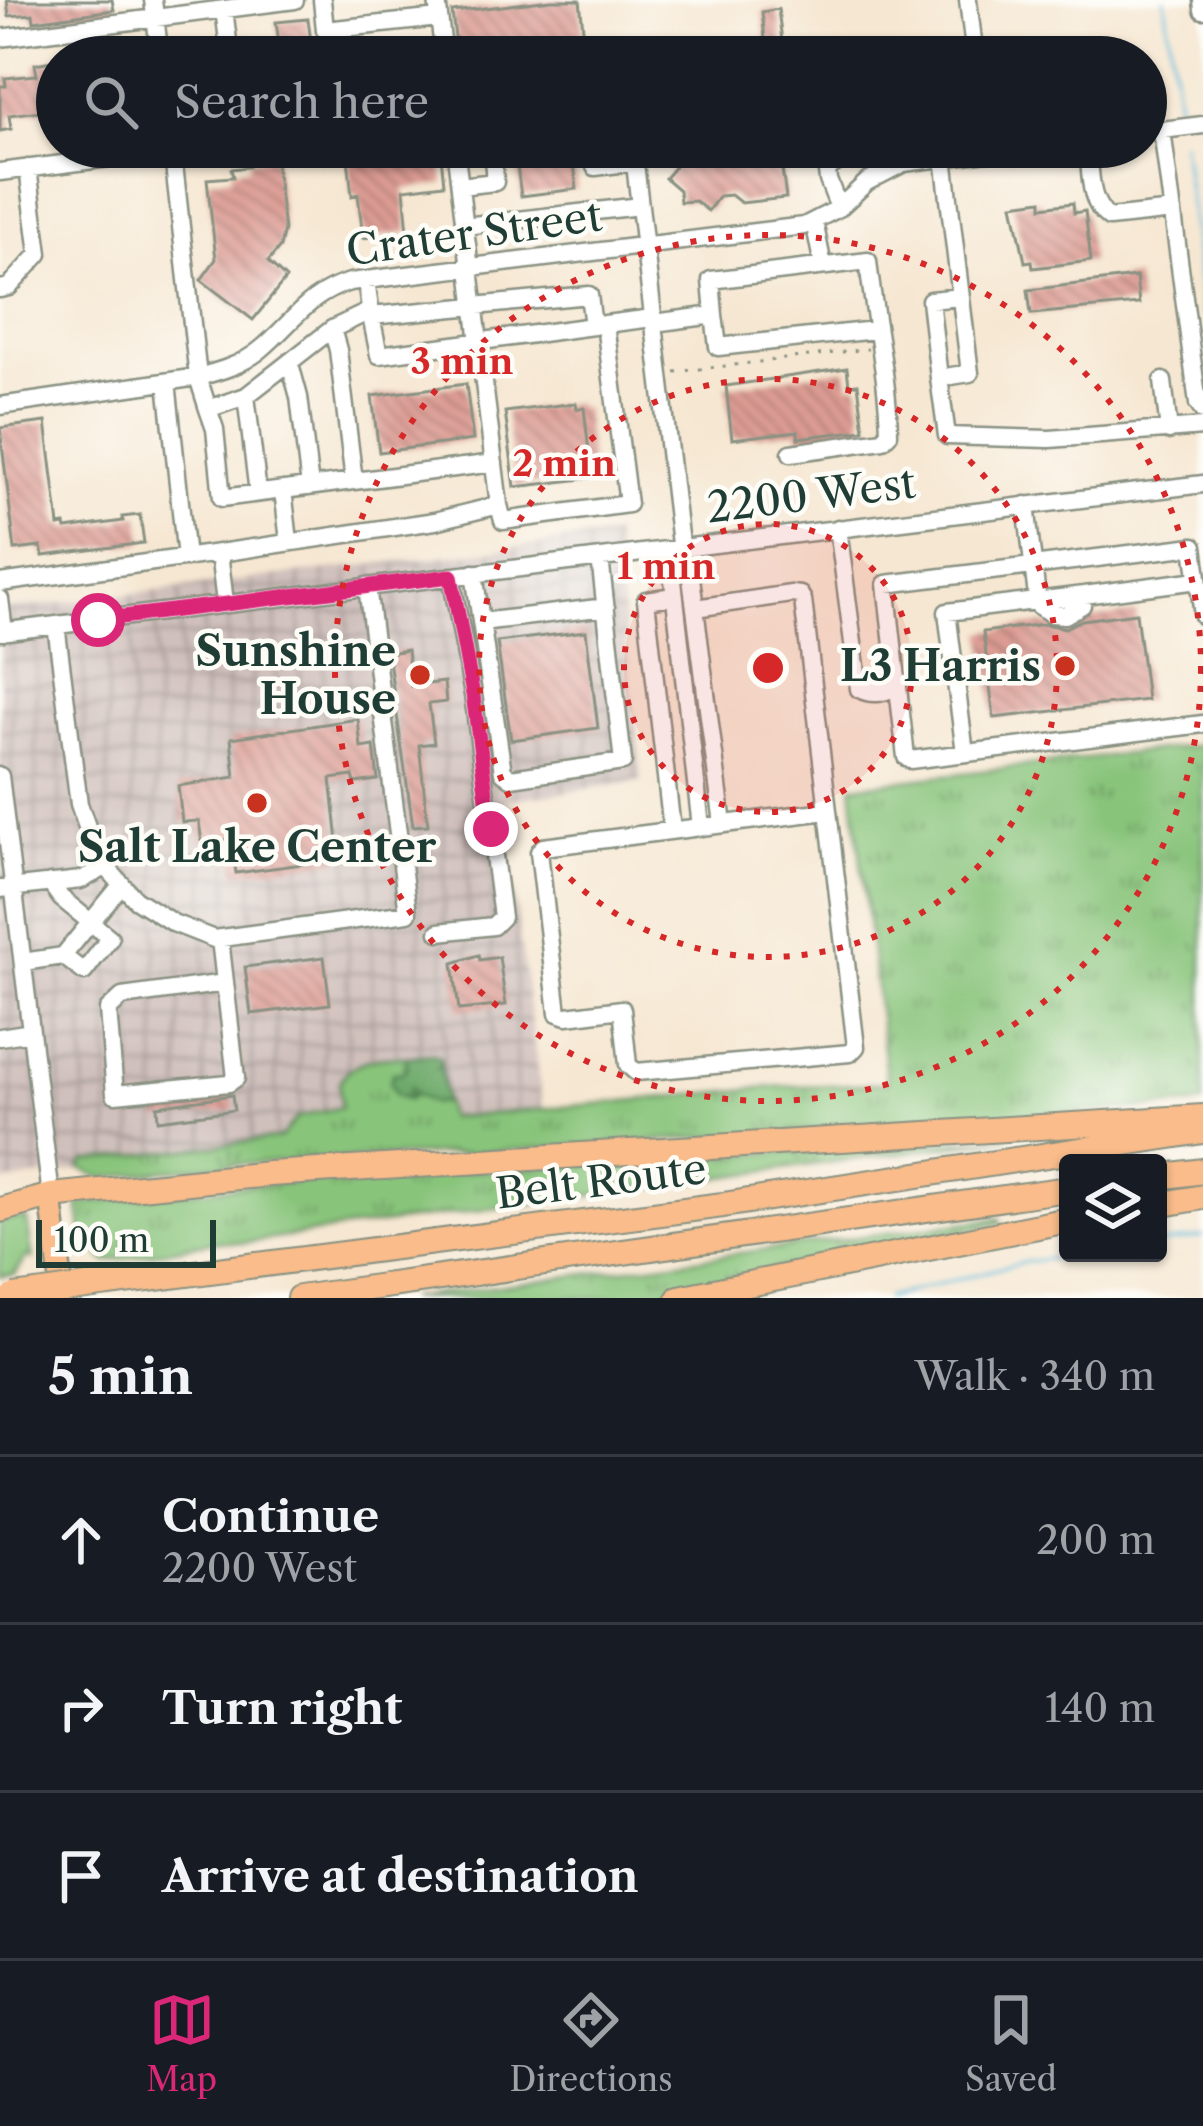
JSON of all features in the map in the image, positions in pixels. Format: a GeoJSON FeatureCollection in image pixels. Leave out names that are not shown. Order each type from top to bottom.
{"type":"FeatureCollection","features":[{"type":"Feature","properties":{"kind":"highway"},"geometry":{"type":"LineString","coordinates":[[0,1210],[51,1196],[269,1174],[1203,1117]]}},
{"type":"Feature","properties":{"kind":"highway","name":"Belt Route"},"geometry":{"type":"LineString","coordinates":[[10,1298],[723,1205],[1203,1131]]}},
{"type":"Feature","properties":{"kind":"highway"},"geometry":{"type":"LineString","coordinates":[[1167,1176],[1203,1171]]}},
{"type":"Feature","properties":{"kind":"highway","name":"Belt Route"},"geometry":{"type":"LineString","coordinates":[[299,1298],[1059,1191]]}},
{"type":"Feature","properties":{"kind":"highway"},"geometry":{"type":"LineString","coordinates":[[1167,1203],[1203,1197]]}},
{"type":"Feature","properties":{"kind":"highway"},"geometry":{"type":"LineString","coordinates":[[679,1298],[1059,1222]]}},
{"type":"Feature","properties":{"kind":"main road"},"geometry":{"type":"LineString","coordinates":[[51,1196],[63,1298]]}},
{"type":"Feature","properties":{"kind":"street"},"geometry":{"type":"LineString","coordinates":[[0,38],[154,9],[224,9],[295,0]]}},
{"type":"Feature","properties":{"kind":"street"},"geometry":{"type":"LineString","coordinates":[[322,0],[325,30],[438,9]]}},
{"type":"Feature","properties":{"kind":"street"},"geometry":{"type":"LineString","coordinates":[[968,0],[972,36]]}},
{"type":"Feature","properties":{"kind":"street"},"geometry":{"type":"LineString","coordinates":[[1202,0],[1203,10]]}},
{"type":"Feature","properties":{"kind":"street"},"geometry":{"type":"LineString","coordinates":[[224,9],[228,36]]}},
{"type":"Feature","properties":{"kind":"street"},"geometry":{"type":"LineString","coordinates":[[1167,129],[1203,125]]}},
{"type":"Feature","properties":{"kind":"street"},"geometry":{"type":"LineString","coordinates":[[0,172],[36,168]]}},
{"type":"Feature","properties":{"kind":"street"},"geometry":{"type":"LineString","coordinates":[[174,168],[198,377],[215,429],[222,498],[494,463]]}},
{"type":"Feature","properties":{"kind":"street"},"geometry":{"type":"LineString","coordinates":[[208,409],[246,396],[332,329],[370,313],[474,308],[589,295],[599,325],[628,504],[503,521],[499,505],[479,343],[474,308],[469,268],[458,168]]}},
{"type":"Feature","properties":{"kind":"street"},"geometry":{"type":"LineString","coordinates":[[460,186],[495,182],[494,168]]}},
{"type":"Feature","properties":{"kind":"street"},"geometry":{"type":"LineString","coordinates":[[636,168],[681,555],[690,570],[723,824]]}},
{"type":"Feature","properties":{"kind":"street","name":"Crater Street"},"geometry":{"type":"LineString","coordinates":[[0,406],[198,377],[246,361],[323,291],[366,280],[804,226],[839,208],[867,182],[894,168]]}},
{"type":"Feature","properties":{"kind":"street"},"geometry":{"type":"LineString","coordinates":[[939,378],[970,373],[945,168]]}},
{"type":"Feature","properties":{"kind":"street"},"geometry":{"type":"LineString","coordinates":[[1091,168],[1095,202],[1109,218],[1173,211]]}},
{"type":"Feature","properties":{"kind":"street"},"geometry":{"type":"LineString","coordinates":[[1163,168],[1173,211],[1198,404],[1203,411]]}},
{"type":"Feature","properties":{"kind":"street"},"geometry":{"type":"LineString","coordinates":[[0,289],[10,287],[39,254],[28,169]]}},
{"type":"Feature","properties":{"kind":"street"},"geometry":{"type":"LineString","coordinates":[[827,169],[839,208]]}},
{"type":"Feature","properties":{"kind":"street"},"geometry":{"type":"LineString","coordinates":[[464,226],[640,206]]}},
{"type":"Feature","properties":{"kind":"street"},"geometry":{"type":"LineString","coordinates":[[814,220],[823,266]]}},
{"type":"Feature","properties":{"kind":"street"},"geometry":{"type":"LineString","coordinates":[[791,453],[883,440],[889,434],[868,261],[711,280],[718,347],[875,330]]}},
{"type":"Feature","properties":{"kind":"street"},"geometry":{"type":"LineString","coordinates":[[366,280],[379,355],[599,325],[714,315]]}},
{"type":"Feature","properties":{"kind":"street"},"geometry":{"type":"LineString","coordinates":[[961,297],[930,301],[946,436],[1050,440],[1203,427]]}},
{"type":"Feature","properties":{"kind":"street"},"geometry":{"type":"LineString","coordinates":[[332,329],[354,482]]}},
{"type":"Feature","properties":{"kind":"street"},"geometry":{"type":"LineString","coordinates":[[290,364],[310,487]]}},
{"type":"Feature","properties":{"kind":"street"},"geometry":{"type":"LineString","coordinates":[[1163,381],[1169,430]]}},
{"type":"Feature","properties":{"kind":"street"},"geometry":{"type":"LineString","coordinates":[[167,382],[186,558]]}},
{"type":"Feature","properties":{"kind":"street"},"geometry":{"type":"LineString","coordinates":[[246,396],[257,494]]}},
{"type":"Feature","properties":{"kind":"street","name":"2200 West"},"geometry":{"type":"LineString","coordinates":[[2,632],[600,558],[681,555],[838,528],[1203,484]]}},
{"type":"Feature","properties":{"kind":"street"},"geometry":{"type":"LineString","coordinates":[[283,490],[290,541]]}},
{"type":"Feature","properties":{"kind":"street"},"geometry":{"type":"LineString","coordinates":[[0,583],[435,521],[499,505]]}},
{"type":"Feature","properties":{"kind":"street"},"geometry":{"type":"LineString","coordinates":[[1026,506],[1042,610],[1065,615],[1082,605],[1084,595],[1198,580]]}},
{"type":"Feature","properties":{"kind":"street"},"geometry":{"type":"LineString","coordinates":[[838,528],[859,689],[866,681],[889,677],[898,683]]}},
{"type":"Feature","properties":{"kind":"street"},"geometry":{"type":"LineString","coordinates":[[1203,616],[1194,546],[886,584],[906,757],[1203,724]]}},
{"type":"Feature","properties":{"kind":"street"},"geometry":{"type":"LineString","coordinates":[[219,553],[224,603]]}},
{"type":"Feature","properties":{"kind":"street"},"geometry":{"type":"LineString","coordinates":[[681,555],[672,572],[701,826]]}},
{"type":"Feature","properties":{"kind":"street"},"geometry":{"type":"LineString","coordinates":[[474,573],[503,772],[511,778],[623,762],[600,558]]}},
{"type":"Feature","properties":{"kind":"street"},"geometry":{"type":"LineString","coordinates":[[439,932],[493,926],[501,921],[502,911],[473,695],[451,576]]}},
{"type":"Feature","properties":{"kind":"street"},"geometry":{"type":"LineString","coordinates":[[56,625],[79,804],[98,858],[135,899],[172,923],[220,939],[408,914],[367,586]]}},
{"type":"Feature","properties":{"kind":"street"},"geometry":{"type":"LineString","coordinates":[[695,608],[800,595],[827,811],[856,1047],[850,1053],[636,1072],[628,1066],[622,1009],[558,1013],[539,852],[546,845],[827,811]]}},
{"type":"Feature","properties":{"kind":"street"},"geometry":{"type":"LineString","coordinates":[[672,830],[646,600],[674,596]]}},
{"type":"Feature","properties":{"kind":"street"},"geometry":{"type":"LineString","coordinates":[[0,599],[2,632]]}},
{"type":"Feature","properties":{"kind":"street"},"geometry":{"type":"LineString","coordinates":[[965,753],[947,612],[1038,600]]}},
{"type":"Feature","properties":{"kind":"street"},"geometry":{"type":"LineString","coordinates":[[481,622],[606,608]]}},
{"type":"Feature","properties":{"kind":"street"},"geometry":{"type":"LineString","coordinates":[[0,776],[7,888],[22,962],[51,1196]]}},
{"type":"Feature","properties":{"kind":"street"},"geometry":{"type":"LineString","coordinates":[[7,888],[81,880],[106,867]]}},
{"type":"Feature","properties":{"kind":"street"},"geometry":{"type":"LineString","coordinates":[[50,883],[110,938],[84,972],[62,956]]}},
{"type":"Feature","properties":{"kind":"street"},"geometry":{"type":"LineString","coordinates":[[22,962],[62,956],[122,884]]}},
{"type":"Feature","properties":{"kind":"street"},"geometry":{"type":"LineString","coordinates":[[220,939],[236,1078],[116,1094],[108,1010],[122,997],[225,983]]}},
{"type":"Feature","properties":{"kind":"street"},"geometry":{"type":"LineString","coordinates":[[0,1037],[31,1032]]}},
{"type":"Feature","properties":{"kind":"path"},"geometry":{"type":"LineString","coordinates":[[659,369],[679,372],[870,349]]}},
{"type":"Feature","properties":{"kind":"shaded area"},"geometry":{"type":"Polygon","coordinates":[[[614,535],[642,781],[502,801],[546,1136],[258,1142],[0,1183],[0,610],[614,535]]]}},
{"type":"Feature","properties":{"kind":"green space"},"geometry":{"type":"Polygon","coordinates":[[[1203,745],[1203,1104],[467,1153],[213,1165],[102,1178],[80,1168],[85,1161],[280,1138],[298,1117],[341,1107],[339,1083],[351,1068],[387,1057],[406,1057],[402,1073],[406,1079],[425,1098],[445,1102],[448,1118],[771,1087],[887,1083],[852,786],[1203,745]]]}},
{"type":"Feature","properties":{"kind":"green space"},"geometry":{"type":"Polygon","coordinates":[[[432,1054],[440,1058],[445,1102],[396,1095],[390,1082],[393,1073],[407,1067],[406,1057],[432,1054]]]}},
{"type":"Feature","properties":{"kind":"green space"},"geometry":{"type":"Polygon","coordinates":[[[1008,1138],[243,1243],[217,1241],[106,1262],[90,1245],[85,1251],[79,1211],[79,1205],[88,1203],[251,1185],[1008,1138]]]}},
{"type":"Feature","properties":{"kind":"green space"},"geometry":{"type":"Polygon","coordinates":[[[999,1218],[1001,1223],[631,1298],[408,1298],[999,1218]]]}},
{"type":"Feature","properties":{"kind":"green space"},"geometry":{"type":"Polygon","coordinates":[[[27,1219],[33,1259],[27,1257],[15,1275],[0,1276],[0,1222],[27,1219]]]}},
{"type":"Feature","properties":{"kind":"building"},"geometry":{"type":"Polygon","coordinates":[[[7,0],[112,0],[114,10],[34,21],[33,14],[9,16],[7,0]]]}},
{"type":"Feature","properties":{"kind":"building"},"geometry":{"type":"Polygon","coordinates":[[[580,0],[584,36],[455,36],[452,12],[580,0]]]}},
{"type":"Feature","properties":{"kind":"building"},"geometry":{"type":"Polygon","coordinates":[[[778,9],[781,36],[765,36],[762,12],[778,9]]]}},
{"type":"Feature","properties":{"kind":"building"},"geometry":{"type":"Polygon","coordinates":[[[308,19],[310,36],[278,36],[276,22],[308,19]]]}},
{"type":"Feature","properties":{"kind":"building"},"geometry":{"type":"Polygon","coordinates":[[[36,75],[36,112],[9,115],[11,129],[0,131],[0,86],[6,86],[5,78],[36,75]]]}},
{"type":"Feature","properties":{"kind":"building"},"geometry":{"type":"Polygon","coordinates":[[[276,168],[284,230],[280,247],[268,262],[286,279],[253,320],[201,280],[216,259],[207,179],[233,177],[231,169],[276,168]]]}},
{"type":"Feature","properties":{"kind":"building"},"geometry":{"type":"Polygon","coordinates":[[[349,168],[442,168],[444,184],[404,189],[408,232],[363,238],[358,194],[352,196],[349,168]]]}},
{"type":"Feature","properties":{"kind":"building"},"geometry":{"type":"Polygon","coordinates":[[[517,168],[574,168],[577,189],[521,196],[517,168]]]}},
{"type":"Feature","properties":{"kind":"building"},"geometry":{"type":"Polygon","coordinates":[[[674,168],[782,168],[786,198],[741,203],[731,195],[719,196],[708,211],[695,201],[680,202],[679,190],[665,178],[674,168]]]}},
{"type":"Feature","properties":{"kind":"building"},"geometry":{"type":"Polygon","coordinates":[[[1042,200],[1042,207],[1073,203],[1074,213],[1085,211],[1091,261],[1033,268],[1032,261],[1025,262],[1013,204],[1042,200]]]}},
{"type":"Feature","properties":{"kind":"building"},"geometry":{"type":"Polygon","coordinates":[[[1136,277],[1139,304],[1031,314],[1028,290],[1136,277]]]}},
{"type":"Feature","properties":{"kind":"building"},"geometry":{"type":"Polygon","coordinates":[[[847,368],[849,385],[858,384],[864,430],[732,439],[726,386],[847,368]]]}},
{"type":"Feature","properties":{"kind":"building"},"geometry":{"type":"Polygon","coordinates":[[[466,384],[473,440],[379,452],[372,396],[466,384]]]}},
{"type":"Feature","properties":{"kind":"building"},"geometry":{"type":"Polygon","coordinates":[[[576,403],[577,409],[584,408],[592,478],[515,487],[505,412],[576,403]]]}},
{"type":"Feature","properties":{"kind":"building"},"geometry":{"type":"Polygon","coordinates":[[[46,422],[59,526],[66,529],[140,515],[144,543],[43,556],[41,547],[15,550],[0,428],[46,422]]]}},
{"type":"Feature","properties":{"kind":"building","name":"L3 Harris"},"geometry":{"type":"Polygon","coordinates":[[[1136,613],[1147,700],[994,718],[983,632],[1044,624],[1065,628],[1082,620],[1136,613]]]}},
{"type":"Feature","properties":{"kind":"building"},"geometry":{"type":"Polygon","coordinates":[[[586,631],[598,728],[511,740],[497,642],[586,631]]]}},
{"type":"Feature","properties":{"kind":"building"},"geometry":{"type":"Polygon","coordinates":[[[407,650],[411,686],[444,682],[446,702],[429,704],[434,743],[419,745],[428,825],[413,826],[388,653],[407,650]]]}},
{"type":"Feature","properties":{"kind":"building","name":"Salt Lake Center"},"geometry":{"type":"Polygon","coordinates":[[[358,719],[361,748],[374,746],[378,780],[331,779],[340,859],[236,873],[231,839],[202,843],[199,821],[182,822],[178,786],[235,777],[231,738],[358,719]]]}},
{"type":"Feature","properties":{"kind":"building"},"geometry":{"type":"Polygon","coordinates":[[[479,955],[480,960],[499,957],[506,1005],[459,1010],[453,963],[479,955]]]}},
{"type":"Feature","properties":{"kind":"building"},"geometry":{"type":"Polygon","coordinates":[[[324,957],[330,1004],[251,1014],[245,967],[324,957]]]}},
{"type":"Feature","properties":{"kind":"building"},"geometry":{"type":"Polygon","coordinates":[[[232,1095],[234,1110],[158,1120],[157,1106],[232,1095]]]}},
{"type":"Feature","properties":{"kind":"waterway"},"geometry":{"type":"LineString","coordinates":[[1165,0],[1179,113]]}},
{"type":"Feature","properties":{"kind":"waterway"},"geometry":{"type":"LineString","coordinates":[[1182,142],[1203,314]]}},
{"type":"Feature","properties":{"kind":"waterway"},"geometry":{"type":"LineString","coordinates":[[1167,1243],[1203,1237]]}},
{"type":"Feature","properties":{"kind":"waterway"},"geometry":{"type":"LineString","coordinates":[[886,1298],[1019,1263],[1059,1257]]}},
{"type":"Feature","properties":{"kind":"place","name":"L3 Harris"},"geometry":{"type":"Point","coordinates":[1065,666]}},
{"type":"Feature","properties":{"kind":"place","name":"Sunshine House"},"geometry":{"type":"Point","coordinates":[420,675]}},
{"type":"Feature","properties":{"kind":"place","name":"Salt Lake Center"},"geometry":{"type":"Point","coordinates":[257,803]}},
{"type":"Feature","properties":{"kind":"route"},"geometry":{"type":"LineString","coordinates":[[98,620],[451,576],[491,829]]}}]}
